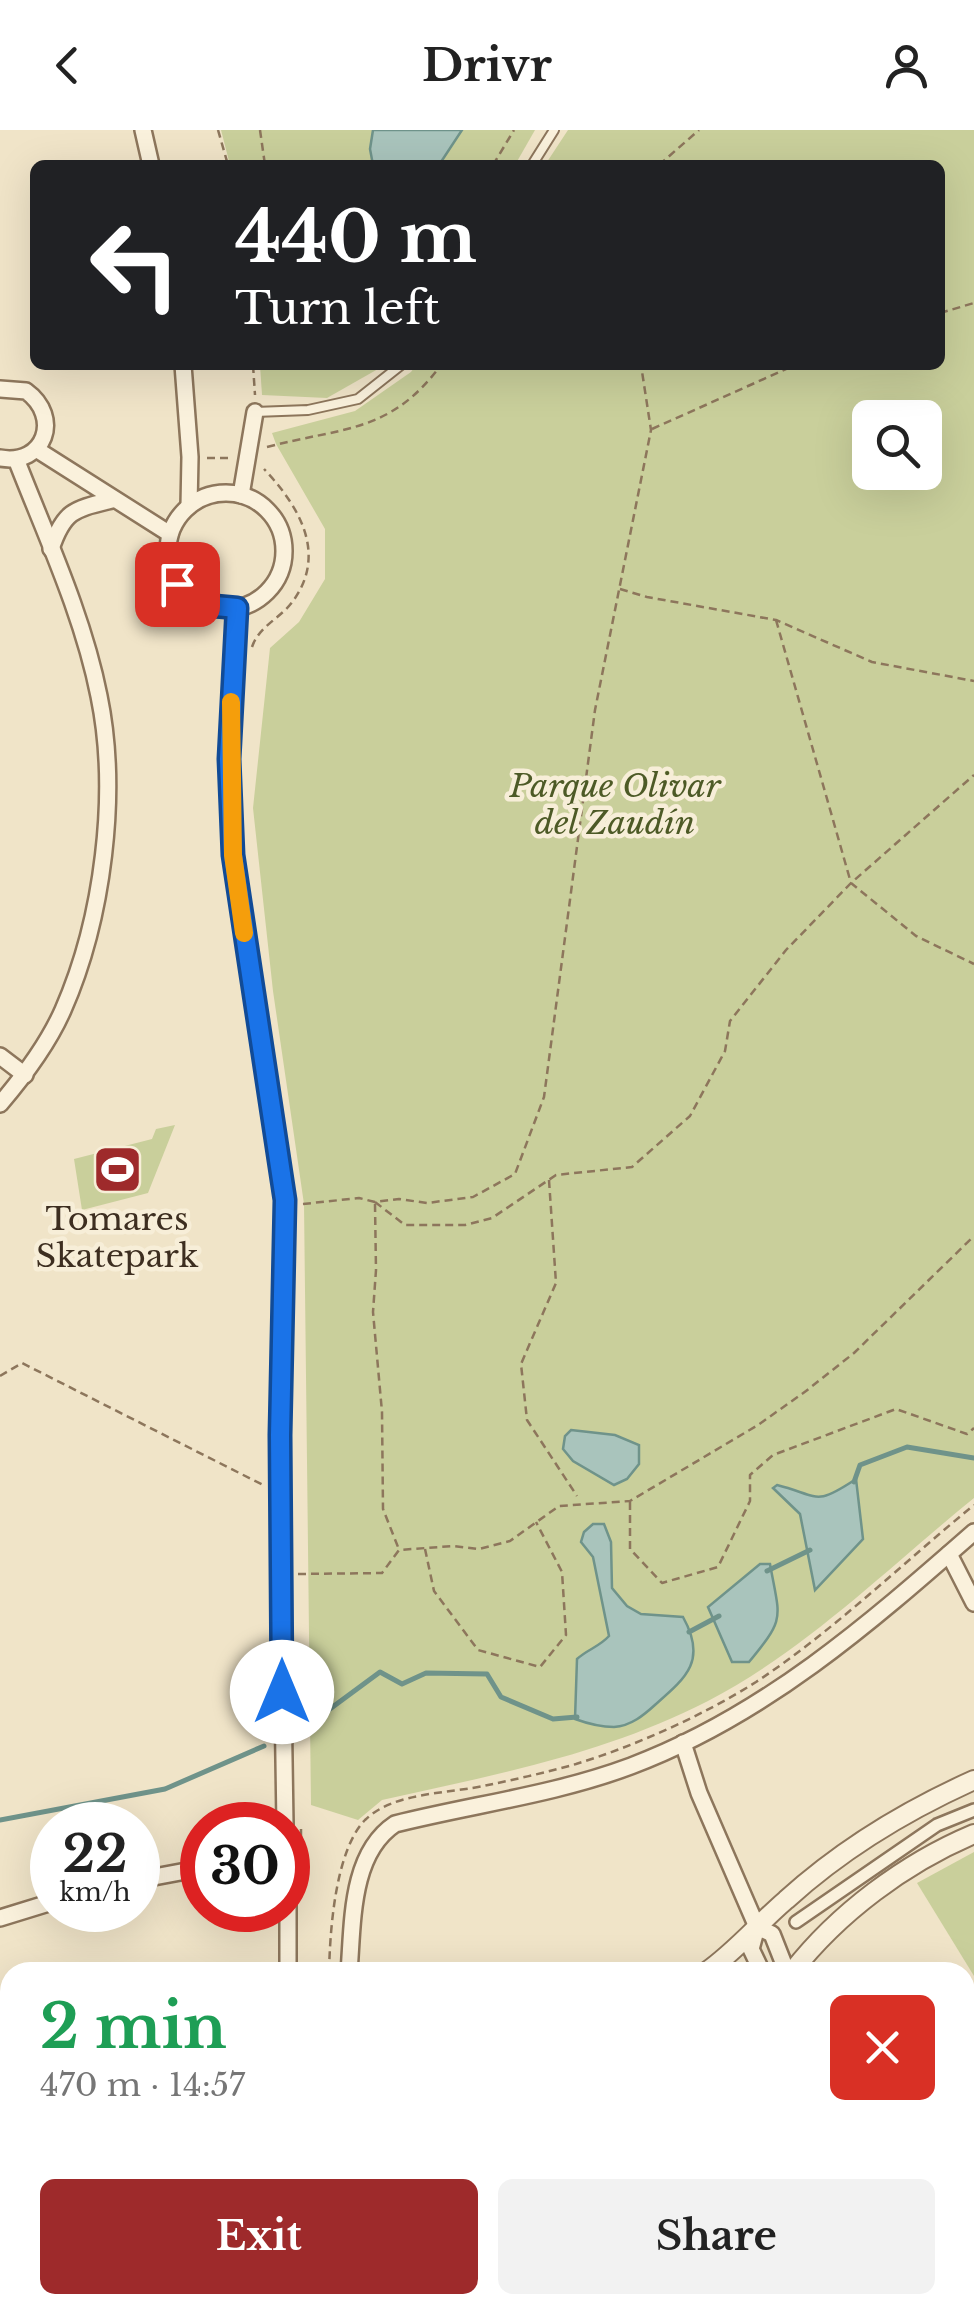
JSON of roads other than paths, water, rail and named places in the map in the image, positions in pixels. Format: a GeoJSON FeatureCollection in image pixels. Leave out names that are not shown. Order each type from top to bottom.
{"type":"FeatureCollection","features":[{"type":"Feature","properties":{"kind":"street"},"geometry":{"type":"LineString","coordinates":[[143,130],[150,160]]}},
{"type":"Feature","properties":{"kind":"street"},"geometry":{"type":"LineString","coordinates":[[182,370],[190,457],[189,506]]}},
{"type":"Feature","properties":{"kind":"street"},"geometry":{"type":"LineString","coordinates":[[0,389],[26,391],[42,407],[46,429],[36,450],[8,459],[51,549],[99,696],[106,749],[106,841],[88,934],[63,1010],[24,1075],[0,1104]]}},
{"type":"Feature","properties":{"kind":"street"},"geometry":{"type":"LineString","coordinates":[[242,494],[255,412]]}},
{"type":"Feature","properties":{"kind":"street"},"geometry":{"type":"LineString","coordinates":[[36,450],[170,534]]}},
{"type":"Feature","properties":{"kind":"street"},"geometry":{"type":"LineString","coordinates":[[242,494],[257,502],[280,528],[284,562],[278,578],[254,603],[237,608],[204,605],[177,584],[168,551],[170,534],[189,506],[205,496],[242,494]]}},
{"type":"Feature","properties":{"kind":"street"},"geometry":{"type":"LineString","coordinates":[[51,549],[59,525],[68,516],[78,508],[112,500]]}},
{"type":"Feature","properties":{"kind":"street"},"geometry":{"type":"LineString","coordinates":[[237,608],[229,759],[233,855],[285,1200],[281,1494],[285,1802]]}},
{"type":"Feature","properties":{"kind":"street"},"geometry":{"type":"LineString","coordinates":[[0,1056],[24,1075]]}},
{"type":"Feature","properties":{"kind":"street"},"geometry":{"type":"LineString","coordinates":[[349,1962],[355,1900],[368,1854],[378,1835],[395,1824],[519,1800],[630,1766],[683,1744],[761,1702],[819,1662],[974,1532]]}},
{"type":"Feature","properties":{"kind":"street"},"geometry":{"type":"LineString","coordinates":[[949,1554],[974,1603]]}},
{"type":"Feature","properties":{"kind":"street"},"geometry":{"type":"LineString","coordinates":[[683,1744],[699,1793],[757,1927],[751,1948],[757,1962]]}},
{"type":"Feature","properties":{"kind":"street"},"geometry":{"type":"LineString","coordinates":[[720,1962],[787,1898],[863,1839],[920,1804],[974,1780]]}},
{"type":"Feature","properties":{"kind":"street"},"geometry":{"type":"LineString","coordinates":[[796,1922],[937,1825],[974,1810]]}},
{"type":"Feature","properties":{"kind":"street"},"geometry":{"type":"LineString","coordinates":[[800,1962],[854,1909],[898,1877],[974,1834]]}},
{"type":"Feature","properties":{"kind":"street"},"geometry":{"type":"LineString","coordinates":[[0,1918],[30,1909]]}},
{"type":"Feature","properties":{"kind":"street"},"geometry":{"type":"LineString","coordinates":[[757,1927],[772,1934],[783,1962]]}},
{"type":"Feature","properties":{"kind":"street"},"geometry":{"type":"LineString","coordinates":[[288,1932],[288,1962]]}},
{"type":"Feature","properties":{"kind":"lane"},"geometry":{"type":"LineString","coordinates":[[535,160],[554,130]]}},
{"type":"Feature","properties":{"kind":"lane"},"geometry":{"type":"LineString","coordinates":[[255,412],[308,410],[358,399],[395,370]]}},
{"type":"Feature","properties":{"kind":"water"},"geometry":{"type":"Polygon","coordinates":[[[373,130],[462,130],[442,160],[372,160],[373,130]]]}},
{"type":"Feature","properties":{"kind":"water"},"geometry":{"type":"Polygon","coordinates":[[[571,1430],[615,1435],[639,1445],[639,1464],[627,1479],[614,1485],[573,1461],[563,1449],[565,1436],[571,1430]]]}},
{"type":"Feature","properties":{"kind":"water"},"geometry":{"type":"Polygon","coordinates":[[[856,1479],[863,1539],[815,1590],[800,1514],[773,1488],[777,1485],[817,1497],[856,1479]]]}},
{"type":"Feature","properties":{"kind":"water"},"geometry":{"type":"Polygon","coordinates":[[[593,1524],[604,1524],[611,1542],[612,1588],[627,1606],[641,1614],[683,1617],[693,1645],[690,1666],[677,1685],[637,1719],[614,1727],[575,1719],[577,1659],[609,1636],[593,1557],[581,1542],[584,1532],[593,1524]]]}},
{"type":"Feature","properties":{"kind":"water"},"geometry":{"type":"Polygon","coordinates":[[[760,1564],[770,1564],[778,1608],[775,1626],[749,1662],[732,1662],[708,1607],[760,1564]]]}},
{"type":"Feature","properties":{"kind":"waterway"},"geometry":{"type":"LineString","coordinates":[[854,1482],[860,1465],[907,1447],[974,1458]]}},
{"type":"Feature","properties":{"kind":"waterway"},"geometry":{"type":"LineString","coordinates":[[767,1571],[810,1550]]}},
{"type":"Feature","properties":{"kind":"waterway"},"geometry":{"type":"LineString","coordinates":[[689,1632],[719,1616]]}},
{"type":"Feature","properties":{"kind":"waterway"},"geometry":{"type":"LineString","coordinates":[[319,1717],[380,1672],[402,1684],[426,1673],[487,1674],[501,1697],[553,1719],[577,1717]]}},
{"type":"Feature","properties":{"kind":"waterway"},"geometry":{"type":"LineString","coordinates":[[0,1820],[165,1789],[264,1746]]}},
{"type":"Feature","properties":{"kind":"place","name":"Tomares Skatepark"},"geometry":{"type":"Point","coordinates":[117,1169]}},
{"type":"Feature","properties":{"kind":"park label","name":"Parque Olivar del Zaudín"},"geometry":{"type":"Point","coordinates":[615,804]}}]}
